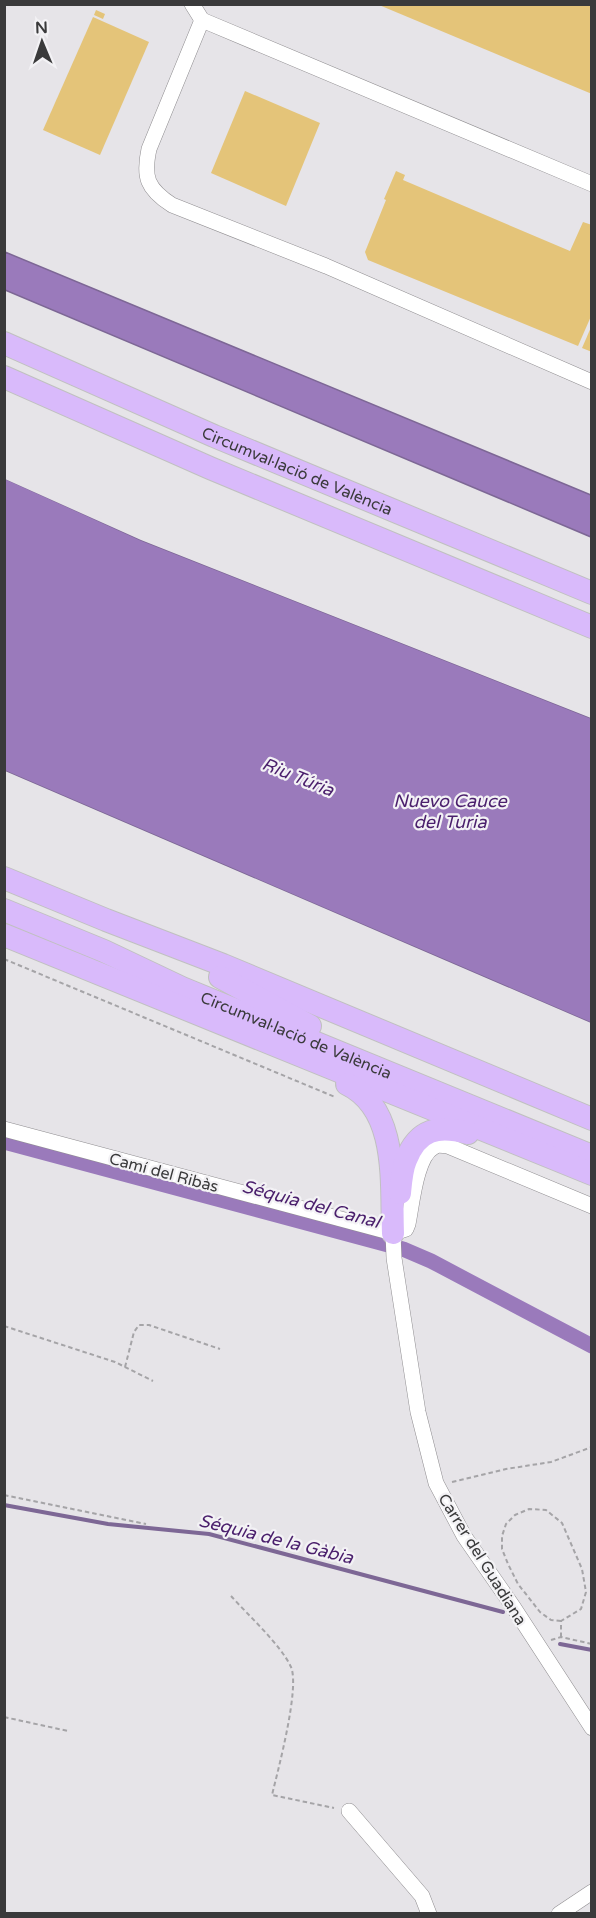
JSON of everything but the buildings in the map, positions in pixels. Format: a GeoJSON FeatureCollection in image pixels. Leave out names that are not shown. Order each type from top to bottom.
{"type":"FeatureCollection","features":[{"type":"Feature","properties":{"kind":"highway","name":"Circumval·lació de València"},"geometry":{"type":"LineString","coordinates":[[4,343],[214,436],[591,593]]}},
{"type":"Feature","properties":{"kind":"highway","name":"Circumval·lació de València"},"geometry":{"type":"LineString","coordinates":[[4,377],[210,468],[591,627]]}},
{"type":"Feature","properties":{"kind":"highway"},"geometry":{"type":"LineString","coordinates":[[4,878],[223,965],[591,1119]]}},
{"type":"Feature","properties":{"kind":"highway","name":"Circumval·lació de València"},"geometry":{"type":"LineString","coordinates":[[4,910],[104,951],[182,988],[591,1156]]}},
{"type":"Feature","properties":{"kind":"highway"},"geometry":{"type":"LineString","coordinates":[[106,920],[218,976],[363,1055],[514,1124]]}},
{"type":"Feature","properties":{"kind":"highway"},"geometry":{"type":"LineString","coordinates":[[4,935],[591,1174]]}},
{"type":"Feature","properties":{"kind":"highway"},"geometry":{"type":"LineString","coordinates":[[215,1022],[354,1088],[369,1100],[379,1113],[385,1131],[391,1178],[393,1233]]}},
{"type":"Feature","properties":{"kind":"highway"},"geometry":{"type":"LineString","coordinates":[[393,1233],[405,1160],[418,1139],[428,1132],[442,1128],[469,1134],[591,1179]]}},
{"type":"Feature","properties":{"kind":"street"},"geometry":{"type":"LineString","coordinates":[[192,4],[202,20],[591,184]]}},
{"type":"Feature","properties":{"kind":"street"},"geometry":{"type":"LineString","coordinates":[[202,20],[149,149],[146,165],[148,182],[157,196],[172,205],[326,266],[591,382]]}},
{"type":"Feature","properties":{"kind":"street","name":"Camí del Ribàs"},"geometry":{"type":"LineString","coordinates":[[4,1129],[393,1233]]}},
{"type":"Feature","properties":{"kind":"street"},"geometry":{"type":"LineString","coordinates":[[393,1233],[406,1229],[422,1160],[432,1147],[439,1145],[448,1146],[591,1206]]}},
{"type":"Feature","properties":{"kind":"street","name":"Carrer del Guadiana"},"geometry":{"type":"LineString","coordinates":[[393,1233],[394,1258],[418,1412],[437,1486],[465,1536],[591,1728]]}},
{"type":"Feature","properties":{"kind":"street"},"geometry":{"type":"LineString","coordinates":[[349,1811],[422,1896],[429,1914]]}},
{"type":"Feature","properties":{"kind":"street"},"geometry":{"type":"LineString","coordinates":[[559,1914],[591,1892]]}},
{"type":"Feature","properties":{"kind":"path"},"geometry":{"type":"LineString","coordinates":[[4,960],[337,1098]]}},
{"type":"Feature","properties":{"kind":"path"},"geometry":{"type":"LineString","coordinates":[[125,1367],[134,1332],[139,1325],[149,1325],[220,1349]]}},
{"type":"Feature","properties":{"kind":"path"},"geometry":{"type":"LineString","coordinates":[[4,1326],[115,1362],[153,1381]]}},
{"type":"Feature","properties":{"kind":"path"},"geometry":{"type":"LineString","coordinates":[[437,1486],[506,1469],[551,1462],[591,1447]]}},
{"type":"Feature","properties":{"kind":"path"},"geometry":{"type":"LineString","coordinates":[[4,1495],[146,1524]]}},
{"type":"Feature","properties":{"kind":"path"},"geometry":{"type":"LineString","coordinates":[[529,1509],[546,1510],[562,1523],[582,1569],[586,1592],[581,1609],[561,1621],[551,1620],[540,1612],[518,1584],[502,1549],[502,1536],[506,1524],[515,1515],[529,1509]]}},
{"type":"Feature","properties":{"kind":"path"},"geometry":{"type":"LineString","coordinates":[[231,1596],[279,1649],[292,1669],[294,1686],[272,1795],[349,1811]]}},
{"type":"Feature","properties":{"kind":"path"},"geometry":{"type":"LineString","coordinates":[[561,1621],[561,1637]]}},
{"type":"Feature","properties":{"kind":"path"},"geometry":{"type":"LineString","coordinates":[[537,1644],[561,1637],[591,1644]]}},
{"type":"Feature","properties":{"kind":"path"},"geometry":{"type":"LineString","coordinates":[[4,1717],[68,1731]]}},
{"type":"Feature","properties":{"kind":"water"},"geometry":{"type":"Polygon","coordinates":[[[5,252],[591,495],[591,537],[5,290],[5,252]]]}},
{"type":"Feature","properties":{"kind":"water","name":"Nuevo Cauce del Turia"},"geometry":{"type":"Polygon","coordinates":[[[4,478],[141,540],[591,718],[591,1023],[5,771],[4,478]]]}},
{"type":"Feature","properties":{"kind":"pier"},"geometry":{"type":"Polygon","coordinates":[[[4,475],[142,537],[592,715],[591,718],[141,540],[5,479],[4,475]]]}},
{"type":"Feature","properties":{"kind":"pier"},"geometry":{"type":"Polygon","coordinates":[[[5,771],[591,1023],[592,1026],[4,774],[5,771]]]}},
{"type":"Feature","properties":{"kind":"waterway","name":"Séquia del Canal"},"geometry":{"type":"LineString","coordinates":[[4,1142],[403,1249],[431,1261],[592,1346]]}},
{"type":"Feature","properties":{"kind":"waterway","name":"Séquia de la Gàbia"},"geometry":{"type":"LineString","coordinates":[[4,1505],[108,1524],[209,1534],[503,1612]]}},
{"type":"Feature","properties":{"kind":"waterway","name":"Séquia de la Gàbia"},"geometry":{"type":"LineString","coordinates":[[560,1644],[592,1650]]}},
{"type":"Feature","properties":{"kind":"water label","name":"Riu Túria"},"geometry":{"type":"Point","coordinates":[298,777]}}]}
